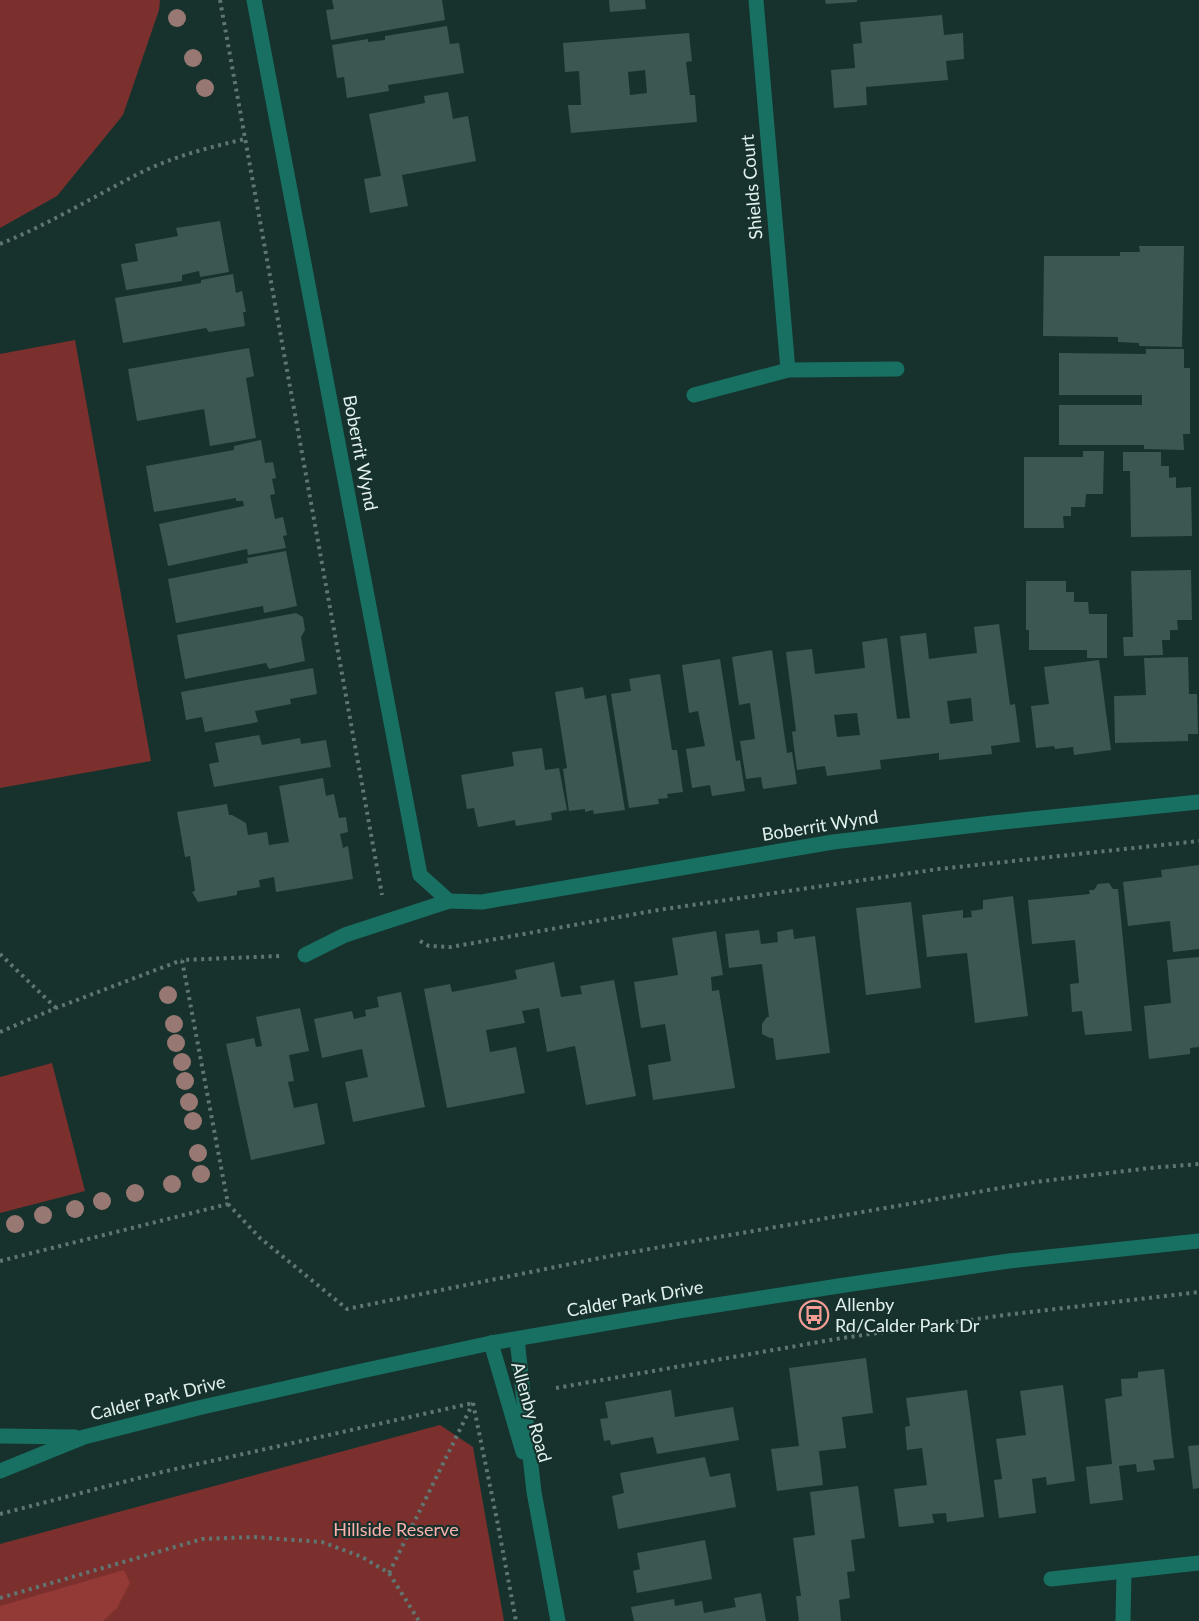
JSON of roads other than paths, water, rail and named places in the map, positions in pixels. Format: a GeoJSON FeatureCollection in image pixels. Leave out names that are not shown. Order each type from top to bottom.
{"type":"FeatureCollection","features":[{"type":"Feature","properties":{"kind":"street","name":"Boberrit Wynd"},"geometry":{"type":"LineString","coordinates":[[254,0],[420,875],[449,901]]}},
{"type":"Feature","properties":{"kind":"street","name":"Shields Court"},"geometry":{"type":"LineString","coordinates":[[756,0],[788,370]]}},
{"type":"Feature","properties":{"kind":"street"},"geometry":{"type":"LineString","coordinates":[[694,395],[788,370],[897,369]]}},
{"type":"Feature","properties":{"kind":"street","name":"Boberrit Wynd"},"geometry":{"type":"LineString","coordinates":[[305,955],[345,935],[449,901],[482,902],[833,842],[1199,802]]}},
{"type":"Feature","properties":{"kind":"street","name":"Calder Park Drive"},"geometry":{"type":"LineString","coordinates":[[0,1471],[84,1437],[221,1402],[491,1343],[689,1309],[986,1265],[1199,1241]]}},
{"type":"Feature","properties":{"kind":"street","name":"Allenby Road"},"geometry":{"type":"LineString","coordinates":[[517,1339],[534,1492],[558,1621]]}},
{"type":"Feature","properties":{"kind":"street","name":"Allenby Road"},"geometry":{"type":"LineString","coordinates":[[491,1343],[534,1492]]}},
{"type":"Feature","properties":{"kind":"street","name":"Calder Park Drive"},"geometry":{"type":"LineString","coordinates":[[0,1436],[84,1437]]}},
{"type":"Feature","properties":{"kind":"street"},"geometry":{"type":"LineString","coordinates":[[1051,1579],[1199,1563]]}},
{"type":"Feature","properties":{"kind":"street"},"geometry":{"type":"LineString","coordinates":[[1123,1621],[1124,1572]]}},
{"type":"Feature","properties":{"kind":"place","name":"Allenby Rd/Calder Park Dr"},"geometry":{"type":"Point","coordinates":[814,1315]}},
{"type":"Feature","properties":{"kind":"park label","name":"Hillside Reserve"},"geometry":{"type":"Point","coordinates":[396,1530]}}]}
